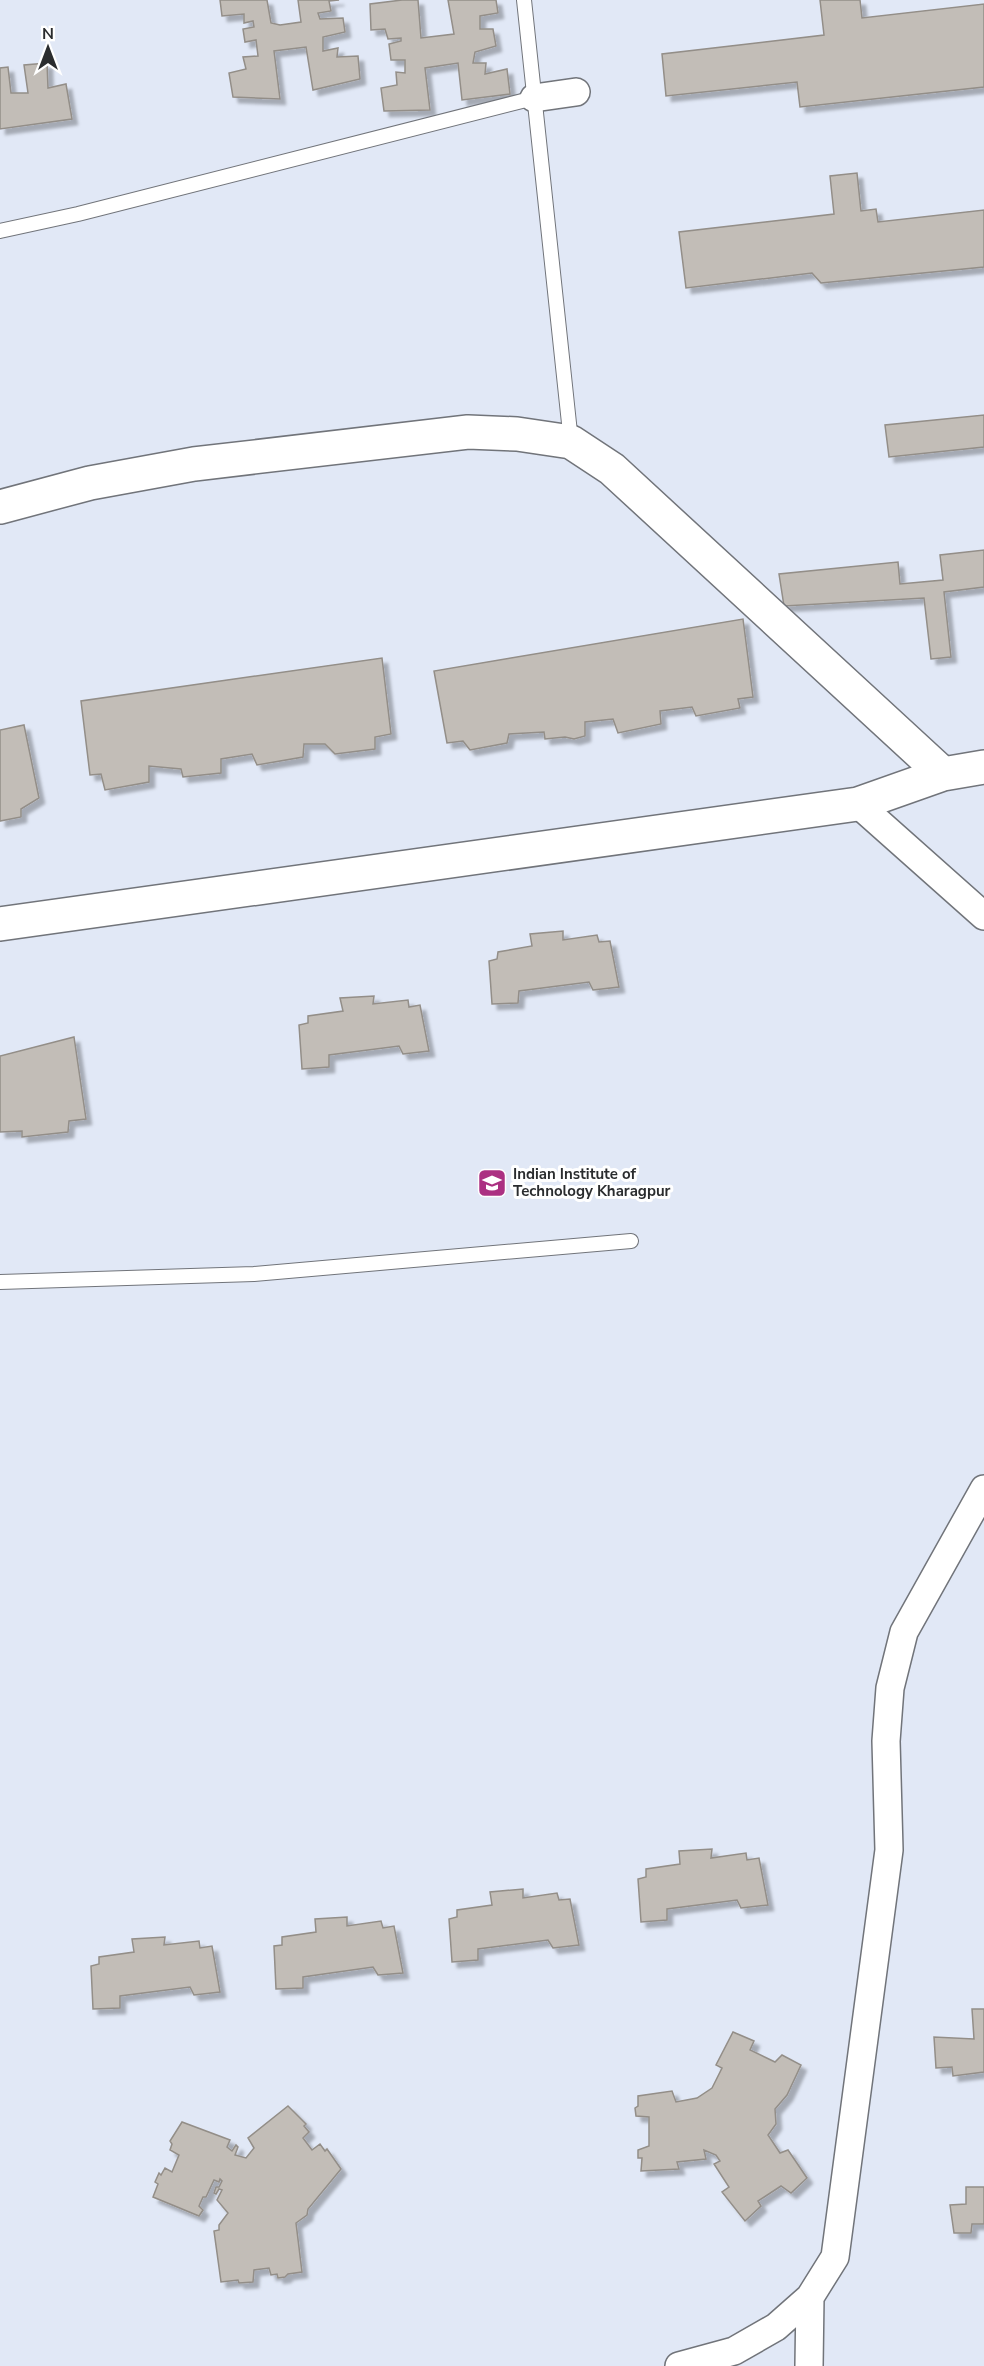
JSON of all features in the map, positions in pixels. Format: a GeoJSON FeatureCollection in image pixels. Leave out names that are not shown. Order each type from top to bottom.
{"type":"FeatureCollection","features":[{"type":"Feature","properties":{"kind":"street"},"geometry":{"type":"LineString","coordinates":[[534,98],[576,92]]}},
{"type":"Feature","properties":{"kind":"street"},"geometry":{"type":"LineString","coordinates":[[0,507],[90,483],[194,464],[468,432],[517,434],[571,442],[612,469],[943,774]]}},
{"type":"Feature","properties":{"kind":"street"},"geometry":{"type":"LineString","coordinates":[[0,924],[858,804],[943,774],[984,767]]}},
{"type":"Feature","properties":{"kind":"street"},"geometry":{"type":"LineString","coordinates":[[858,804],[984,916]]}},
{"type":"Feature","properties":{"kind":"street"},"geometry":{"type":"LineString","coordinates":[[679,2366],[734,2351],[776,2328],[810,2297],[835,2257],[889,1850],[886,1741],[890,1688],[904,1632],[984,1489]]}},
{"type":"Feature","properties":{"kind":"street"},"geometry":{"type":"LineString","coordinates":[[809,2366],[810,2297]]}},
{"type":"Feature","properties":{"kind":"lane"},"geometry":{"type":"LineString","coordinates":[[524,0],[571,442]]}},
{"type":"Feature","properties":{"kind":"lane"},"geometry":{"type":"LineString","coordinates":[[0,231],[78,214],[534,98]]}},
{"type":"Feature","properties":{"kind":"lane"},"geometry":{"type":"LineString","coordinates":[[0,1282],[254,1274],[631,1240]]}},
{"type":"Feature","properties":{"kind":"shaded area","name":"Indian Institute of Technology Kharagpur"},"geometry":{"type":"Polygon","coordinates":[[[0,0],[984,0],[984,2366],[0,2366],[0,0]]]}},
{"type":"Feature","properties":{"kind":"building"},"geometry":{"type":"Polygon","coordinates":[[[220,0],[267,0],[271,23],[280,25],[301,22],[298,0],[339,0],[329,1],[331,11],[318,13],[320,19],[343,18],[345,32],[323,37],[323,51],[338,48],[337,57],[358,56],[360,79],[313,90],[306,47],[274,51],[280,99],[233,97],[229,73],[246,69],[243,57],[258,56],[256,40],[245,42],[243,29],[254,27],[253,21],[244,23],[244,14],[222,16],[220,0]]]}},
{"type":"Feature","properties":{"kind":"building"},"geometry":{"type":"Polygon","coordinates":[[[418,0],[421,38],[454,34],[448,0],[496,0],[498,13],[480,16],[480,29],[493,29],[496,46],[475,52],[473,63],[486,63],[485,74],[507,69],[510,94],[462,100],[458,63],[425,68],[430,110],[384,111],[381,88],[397,85],[396,72],[405,73],[405,60],[391,60],[389,44],[401,41],[401,38],[388,39],[385,29],[371,30],[370,4],[418,0]]]}},
{"type":"Feature","properties":{"kind":"building"},"geometry":{"type":"Polygon","coordinates":[[[820,0],[860,0],[862,18],[984,4],[984,87],[800,107],[797,82],[666,96],[662,54],[824,35],[820,0]]]}},
{"type":"Feature","properties":{"kind":"building"},"geometry":{"type":"Polygon","coordinates":[[[47,63],[48,88],[66,84],[72,119],[0,129],[0,68],[8,67],[11,93],[28,93],[24,65],[47,63]]]}},
{"type":"Feature","properties":{"kind":"building"},"geometry":{"type":"Polygon","coordinates":[[[857,173],[861,211],[876,209],[878,222],[984,210],[984,267],[821,283],[812,273],[686,288],[679,232],[834,214],[830,176],[857,173]]]}},
{"type":"Feature","properties":{"kind":"building"},"geometry":{"type":"Polygon","coordinates":[[[984,415],[984,447],[889,457],[885,425],[984,415]]]}},
{"type":"Feature","properties":{"kind":"building"},"geometry":{"type":"Polygon","coordinates":[[[984,550],[984,587],[944,592],[951,657],[931,659],[924,598],[784,606],[779,574],[898,562],[900,584],[943,580],[940,555],[984,550]]]}},
{"type":"Feature","properties":{"kind":"building"},"geometry":{"type":"Polygon","coordinates":[[[743,619],[753,697],[738,699],[740,708],[696,716],[692,707],[660,711],[661,724],[618,733],[613,719],[585,722],[585,736],[574,739],[565,737],[545,739],[544,732],[509,734],[507,743],[470,750],[463,741],[447,743],[434,671],[743,619]]]}},
{"type":"Feature","properties":{"kind":"building"},"geometry":{"type":"Polygon","coordinates":[[[382,658],[391,734],[375,737],[375,749],[335,754],[325,744],[304,744],[303,757],[257,765],[252,754],[221,759],[221,773],[183,777],[181,769],[149,766],[149,782],[105,790],[101,774],[90,775],[81,701],[382,658]]]}},
{"type":"Feature","properties":{"kind":"building"},"geometry":{"type":"Polygon","coordinates":[[[24,725],[39,798],[21,809],[21,817],[0,821],[0,730],[24,725]]]}},
{"type":"Feature","properties":{"kind":"building"},"geometry":{"type":"Polygon","coordinates":[[[563,931],[563,940],[597,935],[599,942],[610,941],[619,987],[593,990],[589,982],[519,991],[518,1003],[492,1004],[489,961],[497,959],[498,952],[532,946],[530,934],[563,931]]]}},
{"type":"Feature","properties":{"kind":"building"},"geometry":{"type":"Polygon","coordinates":[[[374,996],[373,1004],[408,1000],[409,1007],[420,1005],[429,1051],[403,1054],[399,1046],[329,1055],[329,1067],[302,1069],[299,1025],[308,1023],[308,1016],[343,1011],[340,998],[374,996]]]}},
{"type":"Feature","properties":{"kind":"building"},"geometry":{"type":"Polygon","coordinates":[[[74,1037],[86,1119],[69,1121],[68,1132],[22,1137],[22,1131],[0,1132],[0,1056],[74,1037]]]}},
{"type":"Feature","properties":{"kind":"building"},"geometry":{"type":"Polygon","coordinates":[[[712,1849],[711,1858],[746,1853],[747,1860],[759,1858],[768,1905],[741,1908],[737,1900],[667,1909],[667,1920],[641,1922],[638,1879],[646,1877],[646,1869],[680,1864],[679,1851],[712,1849]]]}},
{"type":"Feature","properties":{"kind":"building"},"geometry":{"type":"Polygon","coordinates":[[[523,1889],[523,1898],[557,1893],[559,1900],[570,1899],[579,1945],[553,1948],[548,1940],[478,1949],[478,1960],[452,1962],[449,1919],[457,1917],[457,1910],[492,1905],[490,1892],[523,1889]]]}},
{"type":"Feature","properties":{"kind":"building"},"geometry":{"type":"Polygon","coordinates":[[[347,1917],[347,1926],[381,1921],[383,1928],[394,1926],[403,1973],[378,1975],[373,1967],[303,1977],[303,1988],[276,1989],[274,1946],[282,1945],[282,1937],[316,1932],[315,1919],[347,1917]]]}},
{"type":"Feature","properties":{"kind":"building"},"geometry":{"type":"Polygon","coordinates":[[[165,1937],[164,1945],[199,1941],[200,1948],[212,1946],[220,1992],[194,1995],[190,1987],[120,1996],[120,2008],[93,2009],[91,1966],[99,1964],[99,1957],[134,1952],[132,1939],[165,1937]]]}},
{"type":"Feature","properties":{"kind":"building"},"geometry":{"type":"Polygon","coordinates":[[[972,2009],[984,2009],[984,2072],[953,2076],[952,2067],[936,2068],[934,2037],[974,2039],[972,2009]]]}},
{"type":"Feature","properties":{"kind":"building"},"geometry":{"type":"Polygon","coordinates":[[[733,2032],[754,2041],[750,2050],[775,2062],[782,2055],[801,2065],[787,2095],[775,2109],[776,2124],[768,2135],[780,2153],[788,2150],[807,2178],[791,2193],[781,2186],[758,2201],[761,2206],[745,2221],[722,2192],[729,2187],[714,2164],[720,2161],[716,2155],[704,2150],[706,2159],[677,2162],[679,2169],[641,2171],[642,2158],[638,2158],[638,2150],[649,2146],[649,2117],[636,2116],[638,2096],[672,2091],[676,2102],[697,2098],[712,2088],[722,2068],[716,2065],[733,2032]]]}},
{"type":"Feature","properties":{"kind":"building"},"geometry":{"type":"Polygon","coordinates":[[[288,2106],[306,2124],[304,2126],[309,2132],[303,2138],[312,2150],[320,2144],[325,2151],[327,2149],[341,2169],[308,2209],[307,2215],[296,2223],[302,2272],[278,2278],[277,2274],[271,2275],[269,2268],[254,2270],[253,2282],[239,2283],[238,2280],[221,2282],[214,2231],[219,2230],[219,2225],[228,2213],[217,2200],[222,2190],[219,2189],[216,2194],[214,2193],[222,2181],[214,2180],[199,2206],[203,2210],[199,2216],[153,2197],[159,2173],[161,2175],[165,2168],[172,2172],[179,2155],[170,2150],[172,2144],[170,2141],[182,2122],[230,2140],[227,2147],[232,2151],[236,2145],[238,2147],[235,2155],[246,2158],[254,2148],[248,2138],[288,2106]]]}},
{"type":"Feature","properties":{"kind":"building"},"geometry":{"type":"Polygon","coordinates":[[[966,2187],[984,2187],[984,2224],[972,2224],[971,2233],[954,2233],[950,2205],[966,2204],[966,2187]]]}},
{"type":"Feature","properties":{"kind":"place","name":"Indian Institute of Technology Kharagpur"},"geometry":{"type":"Point","coordinates":[492,1183]}}]}
